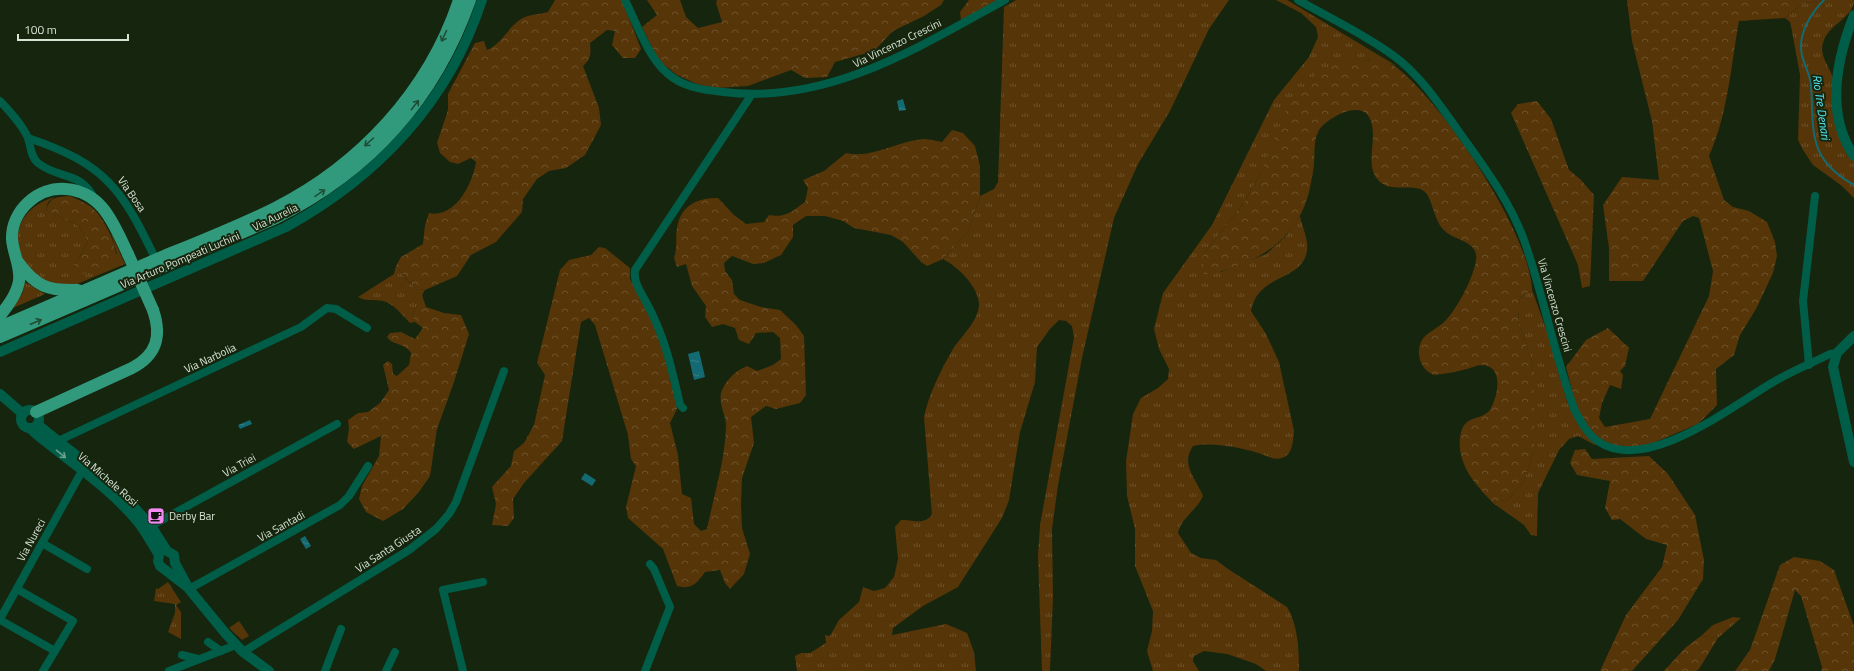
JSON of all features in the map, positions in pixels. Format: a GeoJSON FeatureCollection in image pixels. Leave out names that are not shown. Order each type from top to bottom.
{"type":"FeatureCollection","features":[{"type":"Feature","properties":{"kind":"highway","name":"Via Aurelia"},"geometry":{"type":"LineString","coordinates":[[0,326],[275,208],[319,182],[361,149],[391,120],[419,81],[439,46],[458,0]]}},
{"type":"Feature","properties":{"kind":"highway","name":"Via Aurelia"},"geometry":{"type":"LineString","coordinates":[[0,337],[276,218],[334,184],[383,141],[424,93],[450,49],[470,0]]}},
{"type":"Feature","properties":{"kind":"highway"},"geometry":{"type":"LineString","coordinates":[[0,316],[11,301],[18,286],[18,262],[12,240],[13,228],[20,211],[30,201],[48,191],[61,188],[74,190],[95,200],[109,215],[128,254],[153,310],[157,327],[157,338],[150,353],[143,361],[132,368],[36,412]]}},
{"type":"Feature","properties":{"kind":"highway"},"geometry":{"type":"LineString","coordinates":[[18,262],[27,274],[46,287],[56,290],[85,290]]}},
{"type":"Feature","properties":{"kind":"highway"},"geometry":{"type":"LineString","coordinates":[[0,316],[46,300],[85,290]]}},
{"type":"Feature","properties":{"kind":"street","name":"Via Arturo Pompeati Luchini"},"geometry":{"type":"LineString","coordinates":[[0,352],[286,227],[310,214],[346,190],[389,153],[434,98],[461,53],[482,0]]}},
{"type":"Feature","properties":{"kind":"street","name":"Via Vincenzo Crescini"},"geometry":{"type":"LineString","coordinates":[[625,0],[655,60],[672,77],[700,89],[752,94],[822,86],[846,79],[914,50],[1005,0]]}},
{"type":"Feature","properties":{"kind":"street","name":"Via Vincenzo Crescini"},"geometry":{"type":"LineString","coordinates":[[1298,0],[1395,56],[1409,69],[1442,108],[1486,169],[1509,207],[1523,238],[1575,411],[1583,425],[1597,441],[1610,447],[1626,449],[1659,446],[1697,429],[1771,383],[1830,354],[1837,353]]}},
{"type":"Feature","properties":{"kind":"street"},"geometry":{"type":"LineString","coordinates":[[1854,15],[1843,44],[1836,102],[1838,119],[1842,133],[1854,156]]}},
{"type":"Feature","properties":{"kind":"street"},"geometry":{"type":"LineString","coordinates":[[683,408],[680,405],[664,344],[652,312],[636,282],[635,270],[752,94]]}},
{"type":"Feature","properties":{"kind":"street"},"geometry":{"type":"LineString","coordinates":[[0,101],[21,125],[28,138],[32,154],[37,162],[82,182],[89,188],[95,200]]}},
{"type":"Feature","properties":{"kind":"street","name":"Via Bosa"},"geometry":{"type":"LineString","coordinates":[[28,138],[75,157],[100,173],[109,181],[130,209],[156,260]]}},
{"type":"Feature","properties":{"kind":"street"},"geometry":{"type":"LineString","coordinates":[[1809,364],[1803,301],[1815,196]]}},
{"type":"Feature","properties":{"kind":"street","name":"Via Narbolia"},"geometry":{"type":"LineString","coordinates":[[58,441],[301,327],[327,308],[336,309],[367,328]]}},
{"type":"Feature","properties":{"kind":"street"},"geometry":{"type":"LineString","coordinates":[[1854,336],[1844,344],[1837,353],[1834,362],[1834,375],[1854,462]]}},
{"type":"Feature","properties":{"kind":"street","name":"Via Santa Giusta"},"geometry":{"type":"LineString","coordinates":[[169,671],[220,651],[240,648],[408,550],[430,534],[452,510],[458,498],[504,370]]}},
{"type":"Feature","properties":{"kind":"street"},"geometry":{"type":"LineString","coordinates":[[0,394],[23,414]]}},
{"type":"Feature","properties":{"kind":"street"},"geometry":{"type":"LineString","coordinates":[[31,410],[36,412],[40,417],[35,427],[23,425],[21,420],[23,414],[31,410]]}},
{"type":"Feature","properties":{"kind":"street","name":"Via Triei"},"geometry":{"type":"LineString","coordinates":[[151,526],[337,424]]}},
{"type":"Feature","properties":{"kind":"street","name":"Via Michele Rosi"},"geometry":{"type":"LineString","coordinates":[[35,427],[58,441],[114,487],[135,507],[151,526],[163,553]]}},
{"type":"Feature","properties":{"kind":"street","name":"Via Michele Rosi"},"geometry":{"type":"LineString","coordinates":[[35,427],[36,434],[82,471],[130,513],[163,553],[174,555],[171,566],[172,576],[189,589],[240,648],[269,671]]}},
{"type":"Feature","properties":{"kind":"street","name":"Via Santadi"},"geometry":{"type":"LineString","coordinates":[[189,589],[340,505],[351,494],[368,466]]}},
{"type":"Feature","properties":{"kind":"street","name":"Via Nureci"},"geometry":{"type":"LineString","coordinates":[[0,619],[82,471]]}},
{"type":"Feature","properties":{"kind":"street"},"geometry":{"type":"LineString","coordinates":[[42,543],[87,569]]}},
{"type":"Feature","properties":{"kind":"street","name":"Via Michele Rosi"},"geometry":{"type":"LineString","coordinates":[[163,553],[158,561],[160,566],[171,566]]}},
{"type":"Feature","properties":{"kind":"street"},"geometry":{"type":"LineString","coordinates":[[645,671],[670,607],[650,564]]}},
{"type":"Feature","properties":{"kind":"street"},"geometry":{"type":"LineString","coordinates":[[463,671],[443,590],[484,582]]}},
{"type":"Feature","properties":{"kind":"street"},"geometry":{"type":"LineString","coordinates":[[17,589],[74,621],[43,671]]}},
{"type":"Feature","properties":{"kind":"street"},"geometry":{"type":"LineString","coordinates":[[0,619],[55,651]]}},
{"type":"Feature","properties":{"kind":"street"},"geometry":{"type":"LineString","coordinates":[[325,671],[341,629]]}},
{"type":"Feature","properties":{"kind":"street"},"geometry":{"type":"LineString","coordinates":[[208,642],[220,651]]}},
{"type":"Feature","properties":{"kind":"street"},"geometry":{"type":"LineString","coordinates":[[386,671],[395,652]]}},
{"type":"Feature","properties":{"kind":"street"},"geometry":{"type":"LineString","coordinates":[[182,655],[198,659]]}},
{"type":"Feature","properties":{"kind":"green space"},"geometry":{"type":"Polygon","coordinates":[[[555,0],[622,0],[641,49],[635,58],[623,58],[612,45],[615,31],[607,30],[590,43],[590,56],[588,61],[583,66],[599,108],[601,125],[585,155],[566,168],[549,171],[537,179],[523,199],[522,212],[496,242],[471,255],[457,276],[425,290],[417,289],[408,281],[396,266],[401,257],[423,244],[425,225],[429,213],[447,211],[461,198],[471,180],[476,162],[471,158],[458,164],[450,162],[440,153],[437,143],[448,110],[448,94],[475,43],[484,41],[487,50],[493,47],[521,19],[548,12],[555,0]]]}},
{"type":"Feature","properties":{"kind":"green space"},"geometry":{"type":"Polygon","coordinates":[[[647,0],[680,0],[686,17],[698,28],[722,22],[716,3],[717,0],[944,0],[941,5],[924,16],[893,31],[874,51],[835,62],[827,77],[805,78],[791,70],[748,86],[717,88],[697,84],[677,75],[658,60],[642,27],[657,15],[647,0]]]}},
{"type":"Feature","properties":{"kind":"green space"},"geometry":{"type":"Polygon","coordinates":[[[969,0],[999,0],[966,19],[961,20],[960,12],[969,0]]]}},
{"type":"Feature","properties":{"kind":"green space"},"geometry":{"type":"Polygon","coordinates":[[[1016,0],[1229,0],[1209,29],[1170,111],[1138,164],[1114,218],[1082,358],[1058,485],[1052,529],[1053,597],[1050,671],[1042,671],[1038,556],[1040,525],[1074,337],[1072,326],[1066,321],[1059,320],[1050,329],[1037,347],[1035,382],[1020,432],[1009,500],[1002,518],[958,587],[923,606],[893,628],[892,635],[946,624],[967,633],[974,652],[976,671],[797,671],[795,656],[801,653],[810,653],[826,643],[825,635],[830,636],[839,620],[859,602],[863,587],[874,591],[885,588],[894,577],[898,559],[895,527],[901,520],[921,521],[932,515],[924,417],[932,390],[940,373],[953,349],[973,322],[979,304],[978,297],[971,284],[961,272],[943,259],[969,230],[980,196],[994,189],[998,182],[1004,7],[1016,0]]]}},
{"type":"Feature","properties":{"kind":"green space"},"geometry":{"type":"Polygon","coordinates":[[[1276,0],[1287,0],[1395,65],[1360,59],[1261,172],[1245,201],[1202,257],[1221,272],[1266,254],[1285,237],[1300,216],[1307,242],[1307,251],[1303,261],[1289,274],[1270,283],[1262,290],[1255,299],[1251,311],[1266,334],[1279,362],[1294,431],[1293,443],[1290,451],[1286,456],[1275,459],[1255,452],[1232,447],[1216,445],[1193,446],[1189,453],[1188,459],[1190,471],[1203,496],[1197,506],[1182,523],[1178,533],[1191,553],[1201,558],[1216,560],[1287,607],[1296,630],[1299,671],[1266,671],[1256,664],[1227,654],[1204,651],[1194,656],[1193,661],[1199,671],[1153,671],[1147,651],[1152,631],[1153,611],[1135,566],[1135,529],[1127,496],[1126,461],[1133,414],[1141,398],[1158,388],[1168,379],[1169,369],[1159,349],[1154,329],[1163,293],[1212,225],[1274,100],[1309,57],[1318,37],[1316,27],[1301,13],[1276,0]]]}},
{"type":"Feature","properties":{"kind":"green space"},"geometry":{"type":"Polygon","coordinates":[[[1627,0],[1826,0],[1804,3],[1785,18],[1739,21],[1725,106],[1721,123],[1709,156],[1724,200],[1733,207],[1749,211],[1767,222],[1775,242],[1777,256],[1773,273],[1756,309],[1740,335],[1734,355],[1716,369],[1717,405],[1698,424],[1646,446],[1622,447],[1603,443],[1591,433],[1577,410],[1566,367],[1586,340],[1608,328],[1629,348],[1625,366],[1620,371],[1623,375],[1621,389],[1610,385],[1602,403],[1599,418],[1605,427],[1650,419],[1709,296],[1713,271],[1699,218],[1693,216],[1683,221],[1643,281],[1609,281],[1609,248],[1603,205],[1622,177],[1659,180],[1652,121],[1632,41],[1627,0]]]}},
{"type":"Feature","properties":{"kind":"green space"},"geometry":{"type":"Polygon","coordinates":[[[1826,0],[1854,0],[1850,12],[1826,36],[1823,43],[1822,52],[1833,78],[1849,154],[1854,161],[1854,198],[1842,186],[1813,165],[1798,140],[1800,75],[1790,22],[1785,18],[1804,3],[1826,0]]]}},
{"type":"Feature","properties":{"kind":"green space"},"geometry":{"type":"Polygon","coordinates":[[[1360,59],[1393,65],[1415,84],[1436,108],[1459,138],[1500,203],[1516,236],[1527,265],[1532,290],[1520,298],[1518,322],[1534,367],[1534,451],[1524,481],[1509,499],[1493,503],[1474,481],[1464,465],[1461,456],[1460,435],[1466,423],[1486,414],[1494,402],[1497,382],[1494,370],[1480,365],[1455,372],[1434,375],[1429,373],[1422,365],[1419,355],[1420,345],[1424,337],[1449,317],[1459,302],[1475,267],[1476,254],[1470,245],[1449,234],[1441,227],[1435,216],[1427,194],[1424,191],[1413,188],[1384,185],[1374,175],[1371,160],[1373,135],[1372,127],[1370,119],[1366,113],[1360,110],[1345,112],[1330,120],[1319,130],[1315,145],[1314,167],[1307,199],[1300,215],[1291,229],[1280,241],[1252,260],[1220,272],[1204,275],[1202,257],[1245,201],[1261,172],[1286,110],[1317,73],[1336,63],[1360,59]]]}},
{"type":"Feature","properties":{"kind":"green space"},"geometry":{"type":"Polygon","coordinates":[[[1537,101],[1551,119],[1569,170],[1580,179],[1594,195],[1590,286],[1582,288],[1578,265],[1511,113],[1518,104],[1537,101]]]}},
{"type":"Feature","properties":{"kind":"green space"},"geometry":{"type":"Polygon","coordinates":[[[952,130],[963,133],[975,146],[980,166],[980,196],[969,230],[943,259],[927,266],[921,262],[903,242],[891,235],[854,228],[843,221],[825,216],[806,216],[793,225],[793,237],[781,255],[764,263],[753,264],[732,256],[724,263],[725,271],[732,280],[734,294],[740,300],[761,307],[780,310],[796,325],[804,336],[806,395],[800,403],[776,409],[766,406],[751,417],[754,443],[742,478],[741,504],[742,528],[750,554],[744,574],[730,589],[725,583],[720,570],[705,572],[694,585],[687,587],[677,586],[663,549],[628,518],[626,507],[636,466],[631,459],[628,435],[595,325],[589,318],[581,322],[562,441],[524,483],[513,499],[514,518],[508,526],[492,525],[496,504],[492,487],[511,466],[514,451],[524,443],[534,425],[545,375],[537,363],[560,270],[569,260],[591,255],[599,247],[605,248],[630,268],[630,279],[654,320],[676,392],[677,409],[670,423],[678,455],[682,494],[691,498],[694,524],[701,531],[707,529],[725,439],[726,421],[721,402],[721,393],[725,384],[730,378],[743,368],[747,366],[757,371],[773,365],[781,359],[780,338],[773,332],[756,333],[749,344],[739,340],[735,328],[723,324],[712,327],[705,317],[706,306],[692,286],[686,264],[677,267],[674,258],[677,228],[682,214],[686,208],[697,201],[718,198],[734,215],[746,224],[764,222],[769,215],[785,215],[805,202],[808,188],[803,180],[824,171],[846,153],[865,154],[914,140],[923,139],[942,142],[952,130]]]}},
{"type":"Feature","properties":{"kind":"green space"},"geometry":{"type":"Polygon","coordinates":[[[70,196],[95,210],[112,238],[116,253],[116,259],[103,268],[79,275],[73,268],[88,242],[79,226],[46,210],[50,202],[55,198],[70,196]]]}},
{"type":"Feature","properties":{"kind":"green space"},"geometry":{"type":"Polygon","coordinates":[[[55,197],[48,202],[46,210],[79,226],[88,242],[73,268],[117,254],[111,233],[125,264],[72,286],[42,284],[21,258],[18,238],[19,229],[26,215],[32,209],[55,197]]]}},
{"type":"Feature","properties":{"kind":"green space"},"geometry":{"type":"Polygon","coordinates":[[[396,266],[412,285],[425,290],[422,295],[426,307],[417,307],[412,314],[415,322],[410,323],[387,302],[358,297],[394,274],[396,266]]]}},
{"type":"Feature","properties":{"kind":"green space"},"geometry":{"type":"Polygon","coordinates":[[[25,282],[45,294],[13,308],[22,294],[25,282]]]}},
{"type":"Feature","properties":{"kind":"green space"},"geometry":{"type":"Polygon","coordinates":[[[1532,290],[1552,345],[1567,401],[1573,414],[1596,442],[1595,445],[1578,436],[1569,439],[1559,450],[1538,493],[1537,536],[1531,535],[1524,525],[1493,503],[1509,499],[1524,481],[1534,451],[1534,367],[1518,322],[1520,298],[1532,290]]]}},
{"type":"Feature","properties":{"kind":"green space"},"geometry":{"type":"Polygon","coordinates":[[[417,307],[426,307],[444,313],[461,315],[469,334],[437,429],[430,476],[419,492],[403,509],[383,521],[366,512],[359,499],[362,486],[379,456],[381,436],[354,449],[347,442],[349,429],[348,420],[358,413],[368,412],[380,403],[389,390],[383,365],[388,361],[392,364],[393,374],[397,376],[409,365],[411,353],[405,347],[392,342],[387,337],[390,333],[401,332],[415,339],[423,328],[415,322],[412,314],[417,307]]]}},
{"type":"Feature","properties":{"kind":"green space"},"geometry":{"type":"Polygon","coordinates":[[[1585,449],[1592,459],[1649,456],[1668,474],[1695,515],[1704,560],[1703,579],[1678,620],[1632,671],[1600,671],[1626,615],[1662,567],[1667,545],[1646,539],[1620,519],[1612,520],[1605,508],[1610,481],[1577,475],[1570,463],[1575,450],[1585,449]]]}},
{"type":"Feature","properties":{"kind":"green space"},"geometry":{"type":"Polygon","coordinates":[[[1794,557],[1820,561],[1834,570],[1854,626],[1854,671],[1821,671],[1822,667],[1801,596],[1795,590],[1775,659],[1769,671],[1735,671],[1750,650],[1780,565],[1794,557]]]}},
{"type":"Feature","properties":{"kind":"green space"},"geometry":{"type":"Polygon","coordinates":[[[168,582],[181,602],[176,605],[181,612],[181,639],[168,632],[175,613],[175,604],[154,601],[156,588],[158,589],[168,582]]]}},
{"type":"Feature","properties":{"kind":"green space"},"geometry":{"type":"Polygon","coordinates":[[[1733,617],[1741,618],[1718,638],[1701,636],[1713,625],[1733,617]]]}},
{"type":"Feature","properties":{"kind":"green space"},"geometry":{"type":"Polygon","coordinates":[[[239,621],[249,636],[242,640],[229,628],[239,621]]]}},
{"type":"Feature","properties":{"kind":"green space"},"geometry":{"type":"Polygon","coordinates":[[[1701,636],[1718,638],[1699,669],[1696,671],[1664,671],[1685,648],[1701,636]]]}},
{"type":"Feature","properties":{"kind":"water"},"geometry":{"type":"Polygon","coordinates":[[[903,99],[906,110],[899,111],[897,101],[903,99]]]}},
{"type":"Feature","properties":{"kind":"water"},"geometry":{"type":"Polygon","coordinates":[[[699,351],[705,377],[694,380],[688,354],[699,351]]]}},
{"type":"Feature","properties":{"kind":"water"},"geometry":{"type":"Polygon","coordinates":[[[250,420],[252,424],[240,429],[238,425],[250,420]]]}},
{"type":"Feature","properties":{"kind":"water"},"geometry":{"type":"Polygon","coordinates":[[[585,473],[596,480],[592,486],[581,479],[585,473]]]}},
{"type":"Feature","properties":{"kind":"water"},"geometry":{"type":"Polygon","coordinates":[[[305,536],[311,546],[306,549],[300,539],[305,536]]]}},
{"type":"Feature","properties":{"kind":"waterway","name":"Rio Tre Denari"},"geometry":{"type":"LineString","coordinates":[[1824,0],[1814,11],[1806,25],[1803,32],[1801,47],[1811,85],[1814,130],[1816,142],[1828,165],[1839,175],[1854,185]]}},
{"type":"Feature","properties":{"kind":"place","name":"Derby Bar"},"geometry":{"type":"Point","coordinates":[156,516]}}]}
